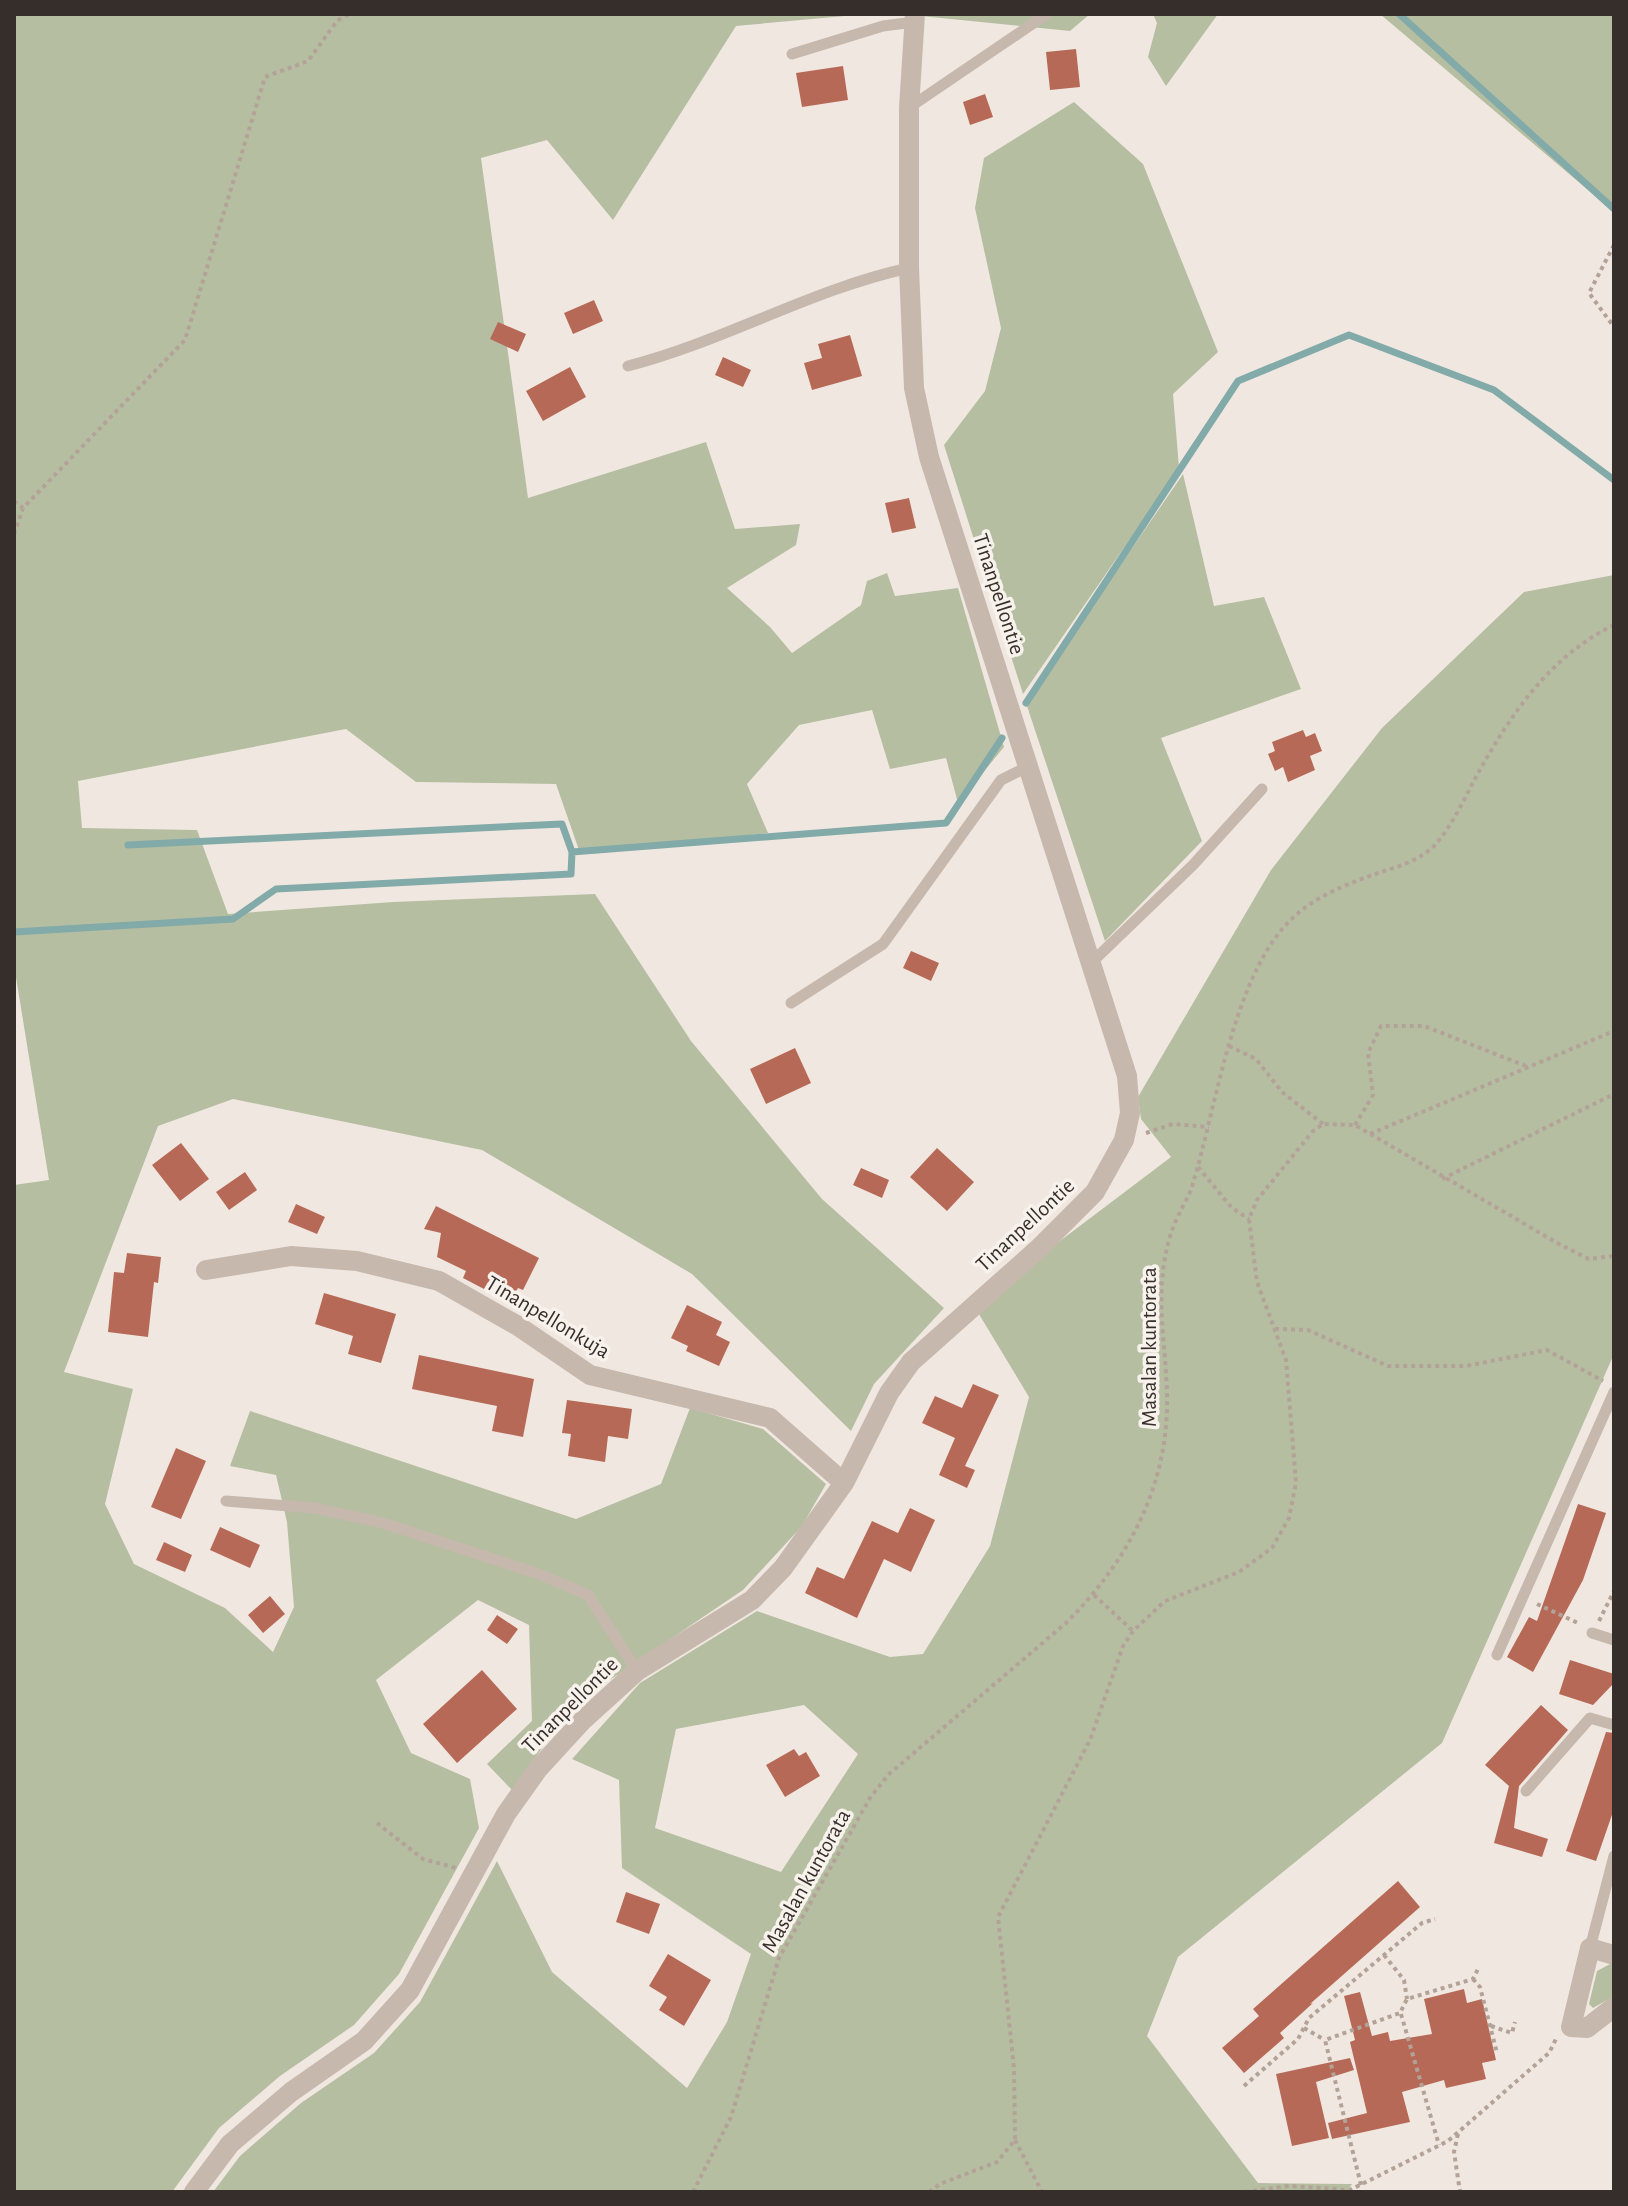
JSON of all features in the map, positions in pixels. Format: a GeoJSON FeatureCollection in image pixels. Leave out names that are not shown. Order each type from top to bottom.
{"type":"FeatureCollection","features":[{"type":"Feature","properties":{"kind":"street","name":"Tinanpellontie"},"geometry":{"type":"LineString","coordinates":[[194,2192],[230,2144],[291,2092],[364,2041],[410,1990],[506,1814],[538,1769],[602,1701],[637,1671],[752,1600],[803,1543],[844,1483],[889,1393],[911,1362],[1038,1249],[1095,1192],[1124,1140],[1130,1113],[1127,1076],[929,457],[914,388],[909,268],[909,108],[914,18]]}},
{"type":"Feature","properties":{"kind":"street","name":"Tinanpellonkuja"},"geometry":{"type":"LineString","coordinates":[[206,1270],[291,1256],[357,1261],[439,1281],[518,1326],[590,1375],[770,1418],[844,1483]]}},
{"type":"Feature","properties":{"kind":"street"},"geometry":{"type":"LineString","coordinates":[[1614,1955],[1590,1948],[1571,2027],[1587,2028],[1614,2007]]}},
{"type":"Feature","properties":{"kind":"lane"},"geometry":{"type":"LineString","coordinates":[[909,108],[1047,14]]}},
{"type":"Feature","properties":{"kind":"lane"},"geometry":{"type":"LineString","coordinates":[[792,54],[914,18]]}},
{"type":"Feature","properties":{"kind":"lane"},"geometry":{"type":"LineString","coordinates":[[628,366],[669,355],[856,279],[909,268]]}},
{"type":"Feature","properties":{"kind":"lane"},"geometry":{"type":"LineString","coordinates":[[791,1003],[883,944],[1001,780],[1029,766]]}},
{"type":"Feature","properties":{"kind":"lane"},"geometry":{"type":"LineString","coordinates":[[1092,962],[1193,865],[1262,789]]}},
{"type":"Feature","properties":{"kind":"lane"},"geometry":{"type":"LineString","coordinates":[[1497,1655],[1614,1390]]}},
{"type":"Feature","properties":{"kind":"lane"},"geometry":{"type":"LineString","coordinates":[[226,1501],[315,1508],[383,1523],[539,1574],[588,1595],[637,1671]]}},
{"type":"Feature","properties":{"kind":"lane"},"geometry":{"type":"LineString","coordinates":[[1592,1633],[1614,1640]]}},
{"type":"Feature","properties":{"kind":"lane"},"geometry":{"type":"LineString","coordinates":[[1526,1791],[1590,1718],[1614,1725]]}},
{"type":"Feature","properties":{"kind":"lane"},"geometry":{"type":"LineString","coordinates":[[1590,1948],[1614,1856]]}},
{"type":"Feature","properties":{"kind":"path"},"geometry":{"type":"LineString","coordinates":[[14,534],[23,508],[185,340],[265,77],[308,61],[337,21],[349,14]]}},
{"type":"Feature","properties":{"kind":"path"},"geometry":{"type":"LineString","coordinates":[[1614,245],[1589,293],[1614,327]]}},
{"type":"Feature","properties":{"kind":"path"},"geometry":{"type":"LineString","coordinates":[[14,501],[23,508]]}},
{"type":"Feature","properties":{"kind":"path","name":"Masalan kuntorata"},"geometry":{"type":"LineString","coordinates":[[693,2192],[731,2117],[779,1958],[870,1798],[888,1775],[1094,1595],[1138,1531],[1162,1460],[1167,1408],[1162,1285],[1166,1249],[1198,1167],[1246,992],[1283,928],[1311,903],[1351,883],[1408,863],[1431,849],[1450,826],[1508,719],[1557,664],[1593,635],[1614,625]]}},
{"type":"Feature","properties":{"kind":"path"},"geometry":{"type":"LineString","coordinates":[[1355,1125],[1373,1095],[1368,1053],[1381,1026],[1424,1026],[1526,1066]]}},
{"type":"Feature","properties":{"kind":"path"},"geometry":{"type":"LineString","coordinates":[[1370,1134],[1614,1031]]}},
{"type":"Feature","properties":{"kind":"path"},"geometry":{"type":"LineString","coordinates":[[1229,1046],[1256,1059],[1282,1092],[1323,1124],[1355,1125],[1442,1179],[1589,1259],[1614,1256]]}},
{"type":"Feature","properties":{"kind":"path"},"geometry":{"type":"LineString","coordinates":[[1442,1179],[1614,1094]]}},
{"type":"Feature","properties":{"kind":"path"},"geometry":{"type":"LineString","coordinates":[[1124,1140],[1173,1124],[1209,1127]]}},
{"type":"Feature","properties":{"kind":"path"},"geometry":{"type":"LineString","coordinates":[[1042,2192],[1015,2140],[1014,2068],[998,1917],[1090,1740],[1123,1646],[1133,1631],[1165,1601],[1239,1572],[1272,1548],[1289,1518],[1296,1483],[1286,1360],[1257,1282],[1249,1219],[1257,1200],[1288,1157],[1323,1124]]}},
{"type":"Feature","properties":{"kind":"path"},"geometry":{"type":"LineString","coordinates":[[1198,1167],[1232,1208],[1249,1219]]}},
{"type":"Feature","properties":{"kind":"path"},"geometry":{"type":"LineString","coordinates":[[1603,1259],[1614,1263]]}},
{"type":"Feature","properties":{"kind":"path"},"geometry":{"type":"LineString","coordinates":[[1275,1329],[1308,1330],[1388,1366],[1466,1366],[1547,1350],[1614,1390]]}},
{"type":"Feature","properties":{"kind":"path"},"geometry":{"type":"LineString","coordinates":[[1524,1597],[1592,1633],[1614,1591]]}},
{"type":"Feature","properties":{"kind":"path"},"geometry":{"type":"LineString","coordinates":[[1094,1595],[1133,1631]]}},
{"type":"Feature","properties":{"kind":"path"},"geometry":{"type":"LineString","coordinates":[[377,1823],[423,1859],[474,1873]]}},
{"type":"Feature","properties":{"kind":"path"},"geometry":{"type":"LineString","coordinates":[[1244,2086],[1298,2039],[1309,2018],[1422,1923],[1435,1919]]}},
{"type":"Feature","properties":{"kind":"path"},"geometry":{"type":"LineString","coordinates":[[1325,2040],[1400,2013],[1407,1999],[1404,1980],[1384,1955]]}},
{"type":"Feature","properties":{"kind":"path"},"geometry":{"type":"LineString","coordinates":[[1407,1999],[1473,1979],[1479,1967]]}},
{"type":"Feature","properties":{"kind":"path"},"geometry":{"type":"LineString","coordinates":[[1473,1979],[1480,1987],[1497,2053]]}},
{"type":"Feature","properties":{"kind":"path"},"geometry":{"type":"LineString","coordinates":[[1400,2013],[1405,2019],[1439,2145]]}},
{"type":"Feature","properties":{"kind":"path"},"geometry":{"type":"LineString","coordinates":[[1491,2026],[1512,2033],[1515,2022]]}},
{"type":"Feature","properties":{"kind":"path"},"geometry":{"type":"LineString","coordinates":[[1304,2028],[1325,2040],[1361,2185]]}},
{"type":"Feature","properties":{"kind":"path"},"geometry":{"type":"LineString","coordinates":[[1245,2192],[1289,2186],[1347,2191],[1361,2185],[1459,2132],[1549,2053],[1556,2041]]}},
{"type":"Feature","properties":{"kind":"path"},"geometry":{"type":"LineString","coordinates":[[1459,2132],[1454,2152],[1460,2192]]}},
{"type":"Feature","properties":{"kind":"path"},"geometry":{"type":"LineString","coordinates":[[929,2192],[997,2162],[1015,2140]]}},
{"type":"Feature","properties":{"kind":"green space"},"geometry":{"type":"Polygon","coordinates":[[[14,14],[867,14],[736,26],[613,220],[547,140],[481,158],[528,498],[706,442],[735,529],[800,524],[796,545],[727,588],[770,627],[792,653],[861,605],[867,581],[887,573],[895,596],[958,588],[1004,747],[958,803],[946,758],[890,769],[872,710],[799,725],[747,784],[768,833],[580,853],[556,784],[416,782],[346,729],[78,781],[82,828],[197,830],[228,914],[393,902],[595,894],[691,1041],[822,1199],[944,1308],[874,1384],[851,1431],[692,1274],[482,1150],[233,1099],[158,1126],[64,1372],[133,1389],[105,1504],[134,1564],[225,1608],[273,1652],[294,1607],[287,1522],[276,1475],[230,1466],[250,1411],[576,1519],[661,1484],[690,1408],[763,1429],[826,1484],[802,1526],[743,1590],[607,1682],[556,1729],[512,1790],[487,1764],[532,1721],[529,1625],[478,1600],[376,1680],[411,1753],[470,1779],[479,1828],[399,1974],[354,2025],[280,2076],[219,2128],[172,2192],[14,2192],[14,1185],[49,1180],[14,965],[14,14]]]}},
{"type":"Feature","properties":{"kind":"green space"},"geometry":{"type":"Polygon","coordinates":[[[901,14],[1090,14],[1070,31],[901,14]]]}},
{"type":"Feature","properties":{"kind":"green space"},"geometry":{"type":"Polygon","coordinates":[[[1153,14],[1218,14],[1166,86],[1148,57],[1157,23],[1153,14]]]}},
{"type":"Feature","properties":{"kind":"green space"},"geometry":{"type":"Polygon","coordinates":[[[1380,14],[1614,14],[1614,212],[1380,14]]]}},
{"type":"Feature","properties":{"kind":"green space"},"geometry":{"type":"Polygon","coordinates":[[[1074,102],[1143,164],[1218,352],[1173,394],[1179,468],[1023,694],[944,445],[985,391],[1001,328],[975,208],[984,158],[1074,102]]]}},
{"type":"Feature","properties":{"kind":"green space"},"geometry":{"type":"Polygon","coordinates":[[[1183,474],[1214,606],[1264,597],[1301,689],[1161,738],[1202,841],[1105,941],[1026,703],[1183,474]]]}},
{"type":"Feature","properties":{"kind":"green space"},"geometry":{"type":"Polygon","coordinates":[[[1614,575],[1614,1354],[1442,1743],[1178,1957],[1147,2036],[1258,2183],[1352,2184],[1347,2192],[213,2192],[240,2156],[301,2103],[374,2053],[420,2002],[497,1861],[552,1972],[687,2088],[727,2022],[751,1954],[622,1868],[619,1780],[572,1759],[640,1683],[757,1611],[890,1657],[923,1654],[990,1546],[1029,1397],[974,1306],[1171,1157],[1141,1119],[1138,1097],[1271,870],[1382,728],[1524,592],[1614,575]],[[804,1705],[676,1729],[655,1828],[781,1872],[858,1754],[804,1705]]]}},
{"type":"Feature","properties":{"kind":"green space"},"geometry":{"type":"Polygon","coordinates":[[[1612,1963],[1614,1996],[1593,2008],[1589,2004],[1597,1971],[1612,1963]]]}},
{"type":"Feature","properties":{"kind":"building"},"geometry":{"type":"Polygon","coordinates":[[[1076,49],[1080,87],[1050,90],[1046,52],[1076,49]]]}},
{"type":"Feature","properties":{"kind":"building"},"geometry":{"type":"Polygon","coordinates":[[[843,66],[848,100],[802,107],[796,73],[843,66]]]}},
{"type":"Feature","properties":{"kind":"building"},"geometry":{"type":"Polygon","coordinates":[[[985,94],[993,117],[970,125],[963,102],[985,94]]]}},
{"type":"Feature","properties":{"kind":"building"},"geometry":{"type":"Polygon","coordinates":[[[594,300],[603,321],[573,334],[564,313],[594,300]]]}},
{"type":"Feature","properties":{"kind":"building"},"geometry":{"type":"Polygon","coordinates":[[[498,322],[526,334],[518,352],[490,339],[498,322]]]}},
{"type":"Feature","properties":{"kind":"building"},"geometry":{"type":"Polygon","coordinates":[[[850,335],[862,376],[812,390],[804,363],[822,358],[818,344],[850,335]]]}},
{"type":"Feature","properties":{"kind":"building"},"geometry":{"type":"Polygon","coordinates":[[[723,357],[751,370],[743,387],[715,375],[723,357]]]}},
{"type":"Feature","properties":{"kind":"building"},"geometry":{"type":"Polygon","coordinates":[[[570,367],[586,397],[543,421],[526,391],[570,367]]]}},
{"type":"Feature","properties":{"kind":"building"},"geometry":{"type":"Polygon","coordinates":[[[909,498],[916,528],[892,533],[885,503],[909,498]]]}},
{"type":"Feature","properties":{"kind":"building"},"geometry":{"type":"Polygon","coordinates":[[[1303,730],[1306,737],[1315,733],[1322,751],[1310,756],[1315,770],[1288,782],[1283,767],[1275,771],[1268,754],[1275,751],[1272,742],[1303,730]]]}},
{"type":"Feature","properties":{"kind":"building"},"geometry":{"type":"Polygon","coordinates":[[[911,951],[939,963],[931,981],[903,968],[911,951]]]}},
{"type":"Feature","properties":{"kind":"building"},"geometry":{"type":"Polygon","coordinates":[[[795,1048],[811,1083],[766,1104],[750,1069],[795,1048]]]}},
{"type":"Feature","properties":{"kind":"building"},"geometry":{"type":"Polygon","coordinates":[[[181,1143],[209,1179],[180,1201],[152,1165],[181,1143]]]}},
{"type":"Feature","properties":{"kind":"building"},"geometry":{"type":"Polygon","coordinates":[[[937,1148],[974,1182],[947,1211],[910,1177],[937,1148]]]}},
{"type":"Feature","properties":{"kind":"building"},"geometry":{"type":"Polygon","coordinates":[[[861,1168],[889,1180],[882,1198],[853,1185],[861,1168]]]}},
{"type":"Feature","properties":{"kind":"building"},"geometry":{"type":"Polygon","coordinates":[[[245,1172],[257,1190],[229,1210],[216,1192],[245,1172]]]}},
{"type":"Feature","properties":{"kind":"building"},"geometry":{"type":"Polygon","coordinates":[[[296,1204],[325,1217],[317,1234],[288,1222],[296,1204]]]}},
{"type":"Feature","properties":{"kind":"building"},"geometry":{"type":"Polygon","coordinates":[[[436,1206],[539,1258],[523,1290],[518,1288],[514,1295],[488,1282],[484,1289],[463,1278],[466,1271],[437,1257],[441,1233],[424,1229],[436,1206]]]}},
{"type":"Feature","properties":{"kind":"building"},"geometry":{"type":"Polygon","coordinates":[[[127,1253],[161,1257],[158,1283],[154,1282],[148,1337],[108,1332],[114,1272],[124,1273],[127,1253]]]}},
{"type":"Feature","properties":{"kind":"building"},"geometry":{"type":"Polygon","coordinates":[[[324,1293],[396,1314],[381,1363],[348,1354],[353,1336],[315,1324],[324,1293]]]}},
{"type":"Feature","properties":{"kind":"building"},"geometry":{"type":"Polygon","coordinates":[[[687,1305],[722,1322],[716,1335],[730,1342],[719,1366],[686,1351],[688,1346],[671,1338],[687,1305]]]}},
{"type":"Feature","properties":{"kind":"building"},"geometry":{"type":"Polygon","coordinates":[[[419,1355],[534,1379],[523,1437],[492,1431],[497,1406],[412,1389],[419,1355]]]}},
{"type":"Feature","properties":{"kind":"building"},"geometry":{"type":"Polygon","coordinates":[[[973,1384],[999,1395],[965,1466],[975,1470],[967,1488],[939,1475],[955,1438],[922,1423],[935,1396],[962,1408],[973,1384]]]}},
{"type":"Feature","properties":{"kind":"building"},"geometry":{"type":"Polygon","coordinates":[[[567,1400],[632,1409],[628,1439],[608,1436],[605,1462],[568,1456],[571,1434],[562,1433],[567,1400]]]}},
{"type":"Feature","properties":{"kind":"building"},"geometry":{"type":"Polygon","coordinates":[[[176,1448],[206,1461],[181,1519],[151,1507],[176,1448]]]}},
{"type":"Feature","properties":{"kind":"building"},"geometry":{"type":"Polygon","coordinates":[[[1578,1504],[1606,1513],[1583,1580],[1533,1672],[1507,1657],[1529,1617],[1537,1621],[1578,1504]]]}},
{"type":"Feature","properties":{"kind":"building"},"geometry":{"type":"Polygon","coordinates":[[[910,1508],[935,1520],[911,1572],[884,1559],[857,1618],[805,1593],[817,1567],[844,1579],[872,1521],[898,1533],[910,1508]]]}},
{"type":"Feature","properties":{"kind":"building"},"geometry":{"type":"Polygon","coordinates":[[[220,1527],[260,1545],[250,1568],[210,1550],[220,1527]]]}},
{"type":"Feature","properties":{"kind":"building"},"geometry":{"type":"Polygon","coordinates":[[[164,1542],[192,1555],[185,1572],[156,1560],[164,1542]]]}},
{"type":"Feature","properties":{"kind":"building"},"geometry":{"type":"Polygon","coordinates":[[[270,1596],[285,1614],[263,1633],[248,1615],[270,1596]]]}},
{"type":"Feature","properties":{"kind":"building"},"geometry":{"type":"Polygon","coordinates":[[[497,1615],[518,1629],[507,1644],[487,1630],[497,1615]]]}},
{"type":"Feature","properties":{"kind":"building"},"geometry":{"type":"Polygon","coordinates":[[[1570,1660],[1614,1674],[1614,1683],[1593,1705],[1559,1694],[1570,1660]]]}},
{"type":"Feature","properties":{"kind":"building"},"geometry":{"type":"Polygon","coordinates":[[[482,1670],[517,1709],[457,1763],[423,1724],[482,1670]]]}},
{"type":"Feature","properties":{"kind":"building"},"geometry":{"type":"Polygon","coordinates":[[[1541,1705],[1568,1730],[1519,1786],[1514,1828],[1548,1839],[1542,1857],[1494,1843],[1509,1786],[1485,1765],[1541,1705]]]}},
{"type":"Feature","properties":{"kind":"building"},"geometry":{"type":"Polygon","coordinates":[[[1606,1732],[1614,1733],[1614,1809],[1596,1861],[1566,1851],[1606,1732]]]}},
{"type":"Feature","properties":{"kind":"building"},"geometry":{"type":"Polygon","coordinates":[[[794,1749],[799,1756],[806,1752],[820,1776],[785,1797],[766,1765],[794,1749]]]}},
{"type":"Feature","properties":{"kind":"building"},"geometry":{"type":"Polygon","coordinates":[[[1398,1881],[1420,1907],[1310,2004],[1313,2003],[1280,2033],[1284,2038],[1244,2073],[1222,2048],[1259,2016],[1253,2009],[1398,1881]]]}},
{"type":"Feature","properties":{"kind":"building"},"geometry":{"type":"Polygon","coordinates":[[[626,1892],[660,1904],[649,1934],[616,1922],[626,1892]]]}},
{"type":"Feature","properties":{"kind":"building"},"geometry":{"type":"Polygon","coordinates":[[[668,1954],[711,1980],[684,2026],[659,2010],[667,1997],[649,1986],[668,1954]]]}},
{"type":"Feature","properties":{"kind":"building"},"geometry":{"type":"Polygon","coordinates":[[[1464,1989],[1467,2003],[1482,1999],[1496,2060],[1482,2063],[1486,2079],[1446,2088],[1444,2080],[1402,2092],[1410,2122],[1332,2139],[1328,2123],[1367,2113],[1350,2042],[1355,2040],[1344,1996],[1360,1992],[1372,2036],[1388,2032],[1390,2041],[1432,2034],[1424,1999],[1464,1989]]]}},
{"type":"Feature","properties":{"kind":"building"},"geometry":{"type":"Polygon","coordinates":[[[1350,2058],[1354,2070],[1316,2082],[1329,2138],[1292,2146],[1276,2074],[1350,2058]]]}},
{"type":"Feature","properties":{"kind":"waterway"},"geometry":{"type":"LineString","coordinates":[[1399,14],[1614,209]]}},
{"type":"Feature","properties":{"kind":"waterway"},"geometry":{"type":"LineString","coordinates":[[1026,703],[1238,381],[1349,335],[1494,390],[1614,480]]}},
{"type":"Feature","properties":{"kind":"waterway"},"geometry":{"type":"LineString","coordinates":[[14,932],[233,919],[276,889],[571,874],[572,852],[946,823],[1002,738]]}},
{"type":"Feature","properties":{"kind":"waterway"},"geometry":{"type":"LineString","coordinates":[[128,845],[562,824],[572,852]]}}]}
